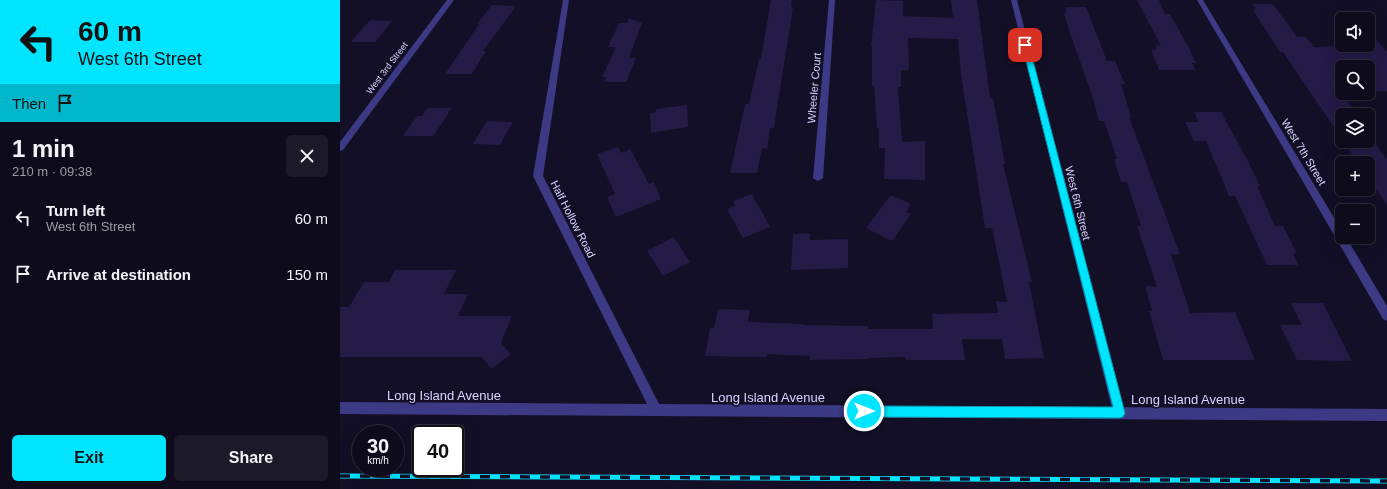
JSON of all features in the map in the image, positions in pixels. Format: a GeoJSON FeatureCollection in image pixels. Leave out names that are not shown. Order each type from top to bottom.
{"type":"FeatureCollection","features":[{"type":"Feature","properties":{"kind":"street","name":"West 3rd Street"},"geometry":{"type":"LineString","coordinates":[[340,148],[451,0]]}},
{"type":"Feature","properties":{"kind":"street","name":"Half Hollow Road"},"geometry":{"type":"LineString","coordinates":[[566,0],[538,176],[656,410]]}},
{"type":"Feature","properties":{"kind":"street","name":"Wheeler Court"},"geometry":{"type":"LineString","coordinates":[[818,178],[832,0]]}},
{"type":"Feature","properties":{"kind":"street","name":"West 6th Street"},"geometry":{"type":"LineString","coordinates":[[1014,0],[1119,413]]}},
{"type":"Feature","properties":{"kind":"street","name":"West 7th Street"},"geometry":{"type":"LineString","coordinates":[[1200,0],[1387,316]]}},
{"type":"Feature","properties":{"kind":"street","name":"Long Island Avenue"},"geometry":{"type":"LineString","coordinates":[[340,408],[1387,414]]}},
{"type":"Feature","properties":{"kind":"building"},"geometry":{"type":"Polygon","coordinates":[[[771,0],[792,0],[791,7],[793,7],[774,128],[770,128],[767,149],[762,148],[757,173],[730,173],[745,104],[749,104],[759,59],[761,59],[771,0]]]}},
{"type":"Feature","properties":{"kind":"building"},"geometry":{"type":"Polygon","coordinates":[[[876,0],[903,1],[903,16],[953,18],[951,0],[977,0],[990,98],[993,98],[1005,164],[1003,164],[1032,282],[1029,282],[1044,358],[1005,359],[1002,339],[962,339],[965,360],[906,360],[906,357],[810,360],[810,356],[767,354],[766,357],[705,356],[710,328],[714,328],[718,309],[750,310],[748,322],[868,326],[868,329],[933,329],[932,314],[998,313],[996,301],[1007,302],[992,228],[985,228],[961,75],[958,39],[908,38],[909,70],[901,70],[901,87],[898,87],[902,142],[925,141],[925,180],[884,179],[885,148],[879,148],[879,128],[877,128],[874,86],[872,86],[871,46],[876,0]]]}},
{"type":"Feature","properties":{"kind":"building"},"geometry":{"type":"Polygon","coordinates":[[[1137,0],[1159,0],[1165,14],[1170,14],[1188,46],[1196,63],[1192,63],[1196,70],[1159,70],[1151,50],[1157,50],[1155,45],[1161,46],[1137,0]]]}},
{"type":"Feature","properties":{"kind":"building"},"geometry":{"type":"Polygon","coordinates":[[[1252,4],[1273,4],[1297,37],[1306,37],[1314,47],[1335,46],[1335,52],[1375,52],[1375,38],[1387,52],[1387,91],[1375,91],[1375,60],[1335,60],[1335,100],[1347,100],[1352,108],[1335,108],[1335,129],[1283,52],[1280,52],[1253,10],[1256,10],[1252,4]]]}},
{"type":"Feature","properties":{"kind":"building"},"geometry":{"type":"Polygon","coordinates":[[[492,5],[516,6],[483,51],[486,51],[472,74],[445,74],[479,24],[477,24],[492,5]]]}},
{"type":"Feature","properties":{"kind":"building"},"geometry":{"type":"Polygon","coordinates":[[[1065,7],[1086,7],[1107,61],[1115,61],[1125,84],[1121,84],[1131,117],[1129,117],[1180,254],[1171,254],[1190,313],[1235,312],[1255,360],[1163,360],[1149,311],[1152,311],[1145,286],[1157,287],[1137,226],[1141,226],[1127,182],[1121,182],[1114,159],[1117,159],[1104,121],[1099,121],[1093,98],[1064,13],[1066,13],[1065,7]]]}},
{"type":"Feature","properties":{"kind":"building"},"geometry":{"type":"Polygon","coordinates":[[[629,18],[642,23],[629,58],[636,58],[626,82],[604,82],[606,77],[602,77],[616,47],[608,47],[619,23],[627,23],[629,18]]]}},
{"type":"Feature","properties":{"kind":"building"},"geometry":{"type":"Polygon","coordinates":[[[370,20],[392,21],[375,42],[351,42],[370,20]]]}},
{"type":"Feature","properties":{"kind":"building"},"geometry":{"type":"Polygon","coordinates":[[[687,105],[688,127],[651,133],[650,113],[656,112],[656,109],[687,105]]]}},
{"type":"Feature","properties":{"kind":"building"},"geometry":{"type":"Polygon","coordinates":[[[428,108],[452,108],[433,136],[403,136],[417,116],[422,116],[428,108]]]}},
{"type":"Feature","properties":{"kind":"building"},"geometry":{"type":"Polygon","coordinates":[[[1194,112],[1221,112],[1260,186],[1257,186],[1275,226],[1283,226],[1297,254],[1293,253],[1298,265],[1267,265],[1235,196],[1229,196],[1206,141],[1194,141],[1185,122],[1199,122],[1194,112]]]}},
{"type":"Feature","properties":{"kind":"building"},"geometry":{"type":"Polygon","coordinates":[[[487,121],[513,122],[500,145],[473,144],[487,121]]]}},
{"type":"Feature","properties":{"kind":"building"},"geometry":{"type":"Polygon","coordinates":[[[1375,144],[1387,160],[1387,205],[1375,187],[1375,156],[1353,156],[1348,148],[1375,148],[1375,144]]]}},
{"type":"Feature","properties":{"kind":"building"},"geometry":{"type":"Polygon","coordinates":[[[618,147],[621,153],[630,149],[649,184],[654,182],[661,199],[616,217],[607,197],[615,194],[597,154],[618,147]]]}},
{"type":"Feature","properties":{"kind":"building"},"geometry":{"type":"Polygon","coordinates":[[[752,194],[770,227],[743,238],[727,209],[735,206],[733,201],[752,194]]]}},
{"type":"Feature","properties":{"kind":"building"},"geometry":{"type":"Polygon","coordinates":[[[891,195],[911,204],[906,212],[911,214],[892,241],[866,228],[891,195]]]}},
{"type":"Feature","properties":{"kind":"building"},"geometry":{"type":"Polygon","coordinates":[[[810,233],[810,240],[848,239],[848,268],[791,270],[793,234],[810,233]]]}},
{"type":"Feature","properties":{"kind":"building"},"geometry":{"type":"Polygon","coordinates":[[[674,237],[690,262],[663,276],[647,251],[674,237]]]}},
{"type":"Feature","properties":{"kind":"building"},"geometry":{"type":"Polygon","coordinates":[[[395,270],[456,270],[444,294],[468,294],[458,316],[512,316],[501,343],[511,354],[491,369],[482,357],[340,357],[340,307],[349,307],[364,282],[389,282],[395,270]]]}},
{"type":"Feature","properties":{"kind":"building"},"geometry":{"type":"Polygon","coordinates":[[[1291,303],[1323,303],[1352,361],[1297,360],[1280,325],[1302,325],[1291,303]]]}},
{"type":"Feature","properties":{"kind":"railway"},"geometry":{"type":"LineString","coordinates":[[340,476],[1387,481]]}},
{"type":"Feature","properties":{"kind":"route"},"geometry":{"type":"LineString","coordinates":[[864,411],[1119,413],[1025,45]]}}]}
